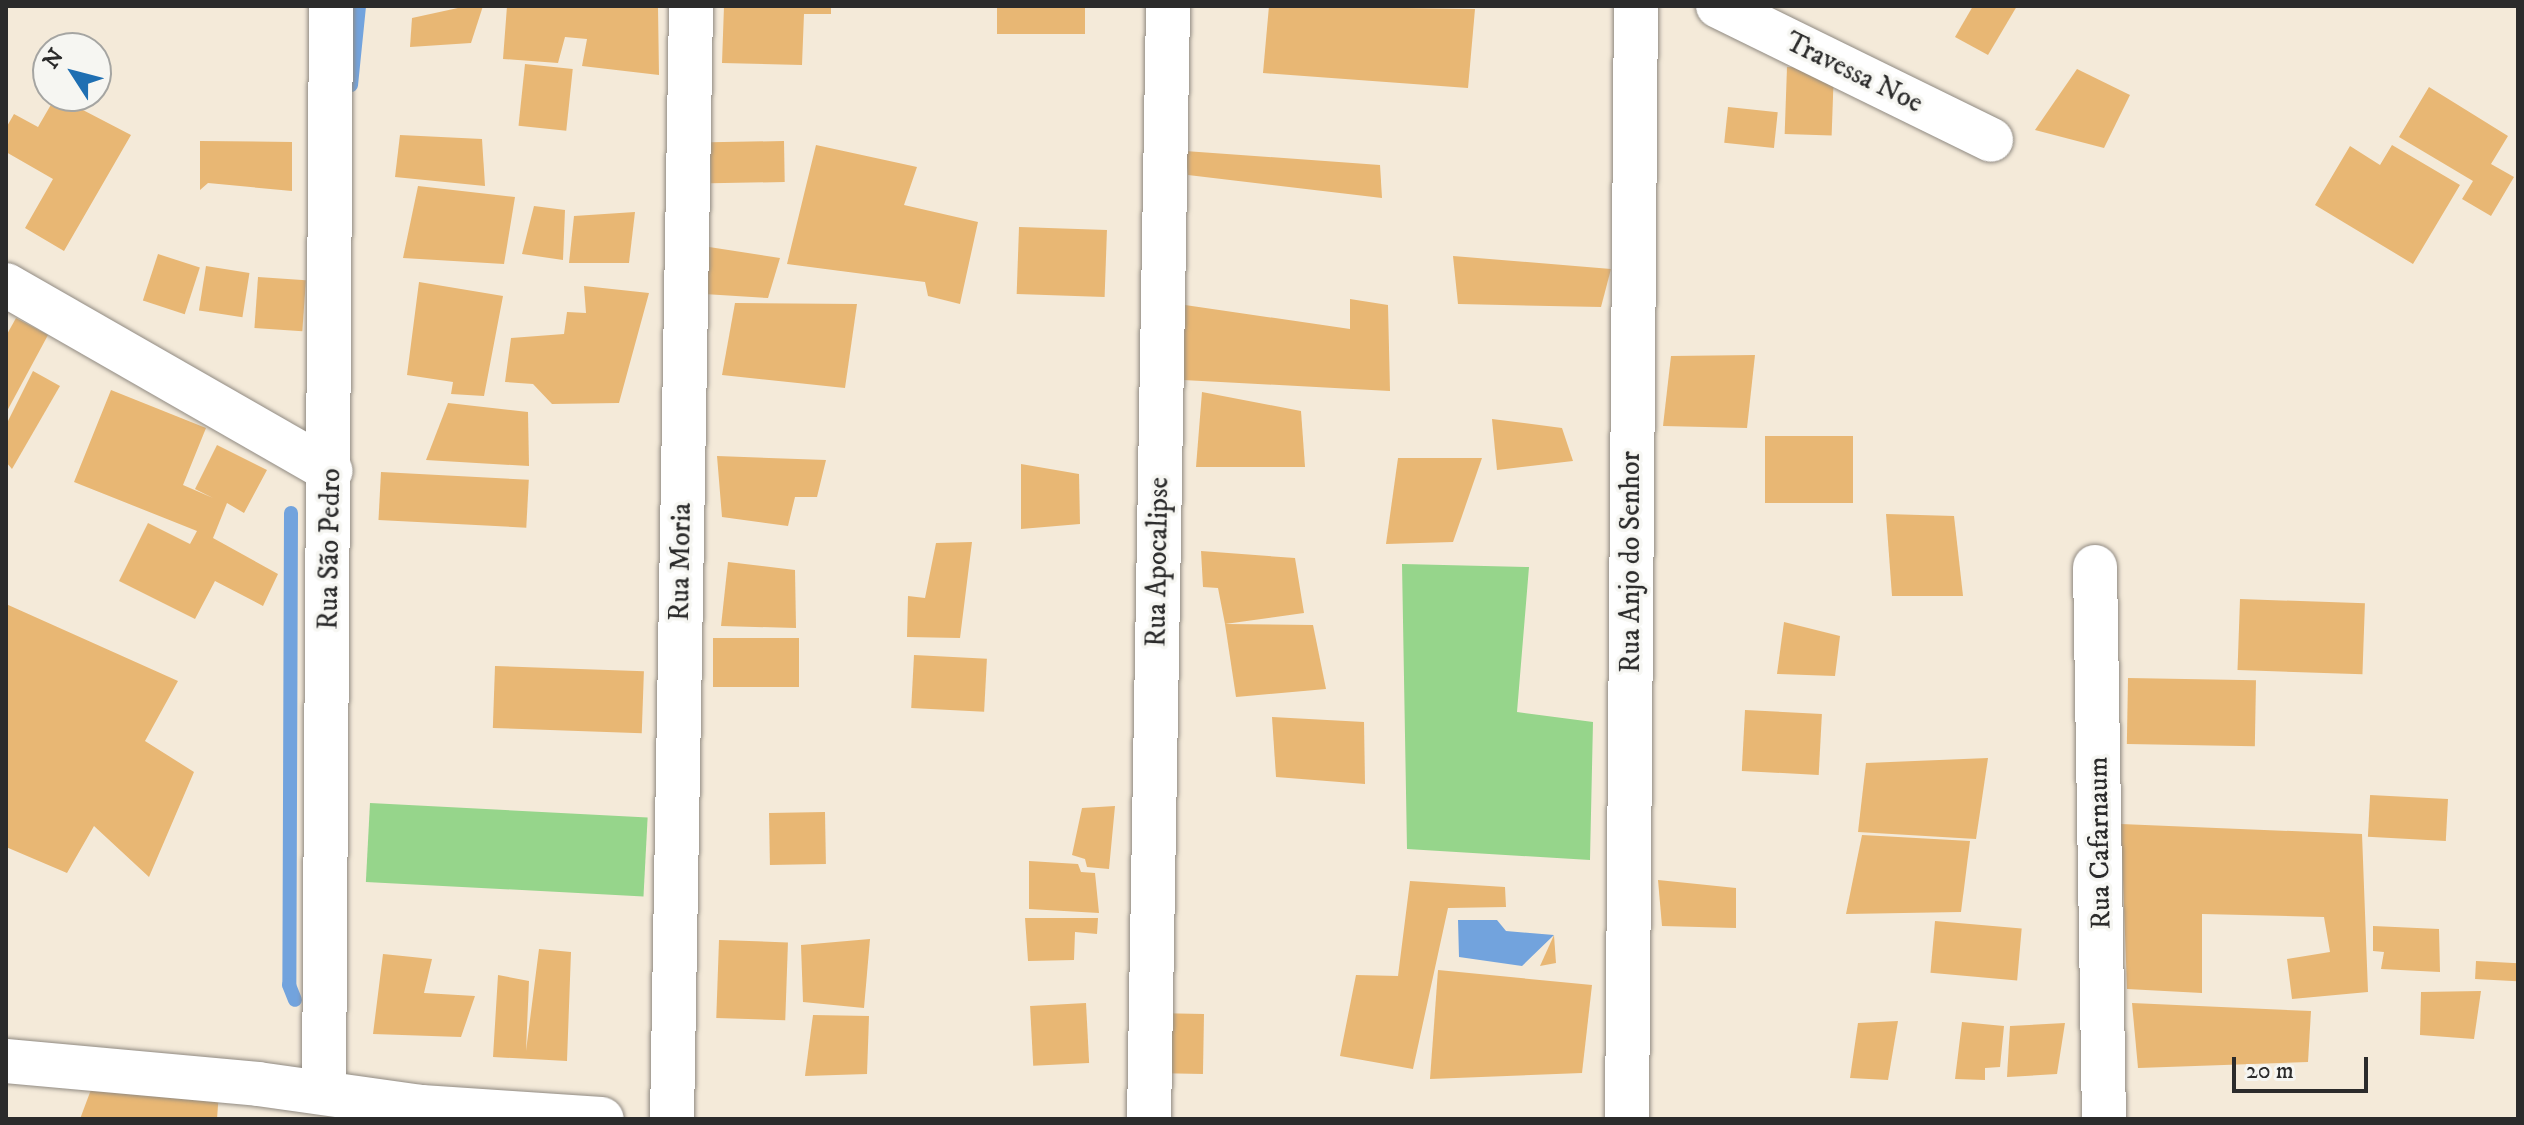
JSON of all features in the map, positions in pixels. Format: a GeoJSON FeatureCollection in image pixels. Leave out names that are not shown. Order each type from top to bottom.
{"type":"FeatureCollection","features":[{"type":"Feature","properties":{"kind":"street","name":"Rua São Pedro"},"geometry":{"type":"LineString","coordinates":[[324,1092],[331,471],[331,6]]}},
{"type":"Feature","properties":{"kind":"street","name":"Rua Moria"},"geometry":{"type":"LineString","coordinates":[[672,1119],[691,6]]}},
{"type":"Feature","properties":{"kind":"street","name":"Rua Apocalipse"},"geometry":{"type":"LineString","coordinates":[[1149,1119],[1168,6]]}},
{"type":"Feature","properties":{"kind":"street","name":"Rua Anjo do Senhor"},"geometry":{"type":"LineString","coordinates":[[1627,1119],[1636,6]]}},
{"type":"Feature","properties":{"kind":"street","name":"Travessa Noe"},"geometry":{"type":"LineString","coordinates":[[1718,6],[1991,140]]}},
{"type":"Feature","properties":{"kind":"street"},"geometry":{"type":"LineString","coordinates":[[6,285],[331,471]]}},
{"type":"Feature","properties":{"kind":"street","name":"Rua Cafarnaum"},"geometry":{"type":"LineString","coordinates":[[2095,567],[2104,1119]]}},
{"type":"Feature","properties":{"kind":"street"},"geometry":{"type":"LineString","coordinates":[[6,1061],[260,1102],[324,1092],[421,1113],[602,1119]]}},
{"type":"Feature","properties":{"kind":"green space"},"geometry":{"type":"Polygon","coordinates":[[[1402,564],[1529,567],[1517,712],[1593,722],[1590,860],[1407,849],[1402,564]]]}},
{"type":"Feature","properties":{"kind":"green space"},"geometry":{"type":"Polygon","coordinates":[[[370,803],[648,818],[643,896],[366,882],[370,803]]]}},
{"type":"Feature","properties":{"kind":"water"},"geometry":{"type":"Polygon","coordinates":[[[1458,920],[1497,920],[1506,931],[1554,935],[1522,966],[1459,957],[1458,920]]]}},
{"type":"Feature","properties":{"kind":"building"},"geometry":{"type":"Polygon","coordinates":[[[467,6],[483,6],[471,43],[410,47],[412,18],[467,6]]]}},
{"type":"Feature","properties":{"kind":"building"},"geometry":{"type":"Polygon","coordinates":[[[507,6],[658,7],[659,75],[582,66],[587,39],[565,37],[558,63],[503,59],[507,6]]]}},
{"type":"Feature","properties":{"kind":"building"},"geometry":{"type":"Polygon","coordinates":[[[724,6],[831,6],[831,14],[804,14],[802,65],[722,63],[724,6]]]}},
{"type":"Feature","properties":{"kind":"building"},"geometry":{"type":"Polygon","coordinates":[[[997,6],[1085,6],[1085,34],[997,34],[997,6]]]}},
{"type":"Feature","properties":{"kind":"building"},"geometry":{"type":"Polygon","coordinates":[[[1269,6],[1475,9],[1468,88],[1263,73],[1269,6]]]}},
{"type":"Feature","properties":{"kind":"building"},"geometry":{"type":"Polygon","coordinates":[[[1973,6],[2017,6],[1988,55],[1955,37],[1973,6]]]}},
{"type":"Feature","properties":{"kind":"building"},"geometry":{"type":"Polygon","coordinates":[[[525,64],[573,69],[566,131],[519,126],[525,64]]]}},
{"type":"Feature","properties":{"kind":"building"},"geometry":{"type":"Polygon","coordinates":[[[1787,67],[1834,69],[1832,136],[1785,134],[1787,67]]]}},
{"type":"Feature","properties":{"kind":"building"},"geometry":{"type":"Polygon","coordinates":[[[2077,69],[2130,95],[2104,148],[2035,130],[2077,69]]]}},
{"type":"Feature","properties":{"kind":"building"},"geometry":{"type":"Polygon","coordinates":[[[2429,87],[2508,136],[2491,164],[2514,177],[2491,216],[2462,199],[2473,181],[2399,137],[2429,87]]]}},
{"type":"Feature","properties":{"kind":"building"},"geometry":{"type":"Polygon","coordinates":[[[1728,107],[1778,112],[1774,148],[1724,143],[1728,107]]]}},
{"type":"Feature","properties":{"kind":"building"},"geometry":{"type":"Polygon","coordinates":[[[47,112],[87,112],[131,135],[64,251],[25,228],[53,179],[6,152],[6,128],[14,114],[38,127],[47,112]]]}},
{"type":"Feature","properties":{"kind":"building"},"geometry":{"type":"Polygon","coordinates":[[[400,135],[482,139],[485,186],[395,177],[400,135]]]}},
{"type":"Feature","properties":{"kind":"building"},"geometry":{"type":"Polygon","coordinates":[[[200,141],[292,142],[292,191],[208,183],[200,190],[200,141]]]}},
{"type":"Feature","properties":{"kind":"building"},"geometry":{"type":"Polygon","coordinates":[[[784,141],[785,182],[711,183],[710,142],[784,141]]]}},
{"type":"Feature","properties":{"kind":"building"},"geometry":{"type":"Polygon","coordinates":[[[816,145],[917,167],[904,205],[978,222],[960,304],[928,296],[925,282],[787,264],[816,145]]]}},
{"type":"Feature","properties":{"kind":"building"},"geometry":{"type":"Polygon","coordinates":[[[2392,145],[2460,185],[2413,264],[2315,205],[2350,146],[2380,165],[2392,145]]]}},
{"type":"Feature","properties":{"kind":"building"},"geometry":{"type":"Polygon","coordinates":[[[1185,151],[1380,165],[1382,198],[1188,175],[1185,151]]]}},
{"type":"Feature","properties":{"kind":"building"},"geometry":{"type":"Polygon","coordinates":[[[418,186],[515,197],[504,264],[403,258],[418,186]]]}},
{"type":"Feature","properties":{"kind":"building"},"geometry":{"type":"Polygon","coordinates":[[[534,206],[565,210],[563,260],[522,254],[534,206]]]}},
{"type":"Feature","properties":{"kind":"building"},"geometry":{"type":"Polygon","coordinates":[[[635,212],[629,263],[569,263],[574,216],[635,212]]]}},
{"type":"Feature","properties":{"kind":"building"},"geometry":{"type":"Polygon","coordinates":[[[1019,227],[1107,230],[1105,297],[1017,294],[1019,227]]]}},
{"type":"Feature","properties":{"kind":"building"},"geometry":{"type":"Polygon","coordinates":[[[709,247],[780,258],[768,298],[704,294],[709,247]]]}},
{"type":"Feature","properties":{"kind":"building"},"geometry":{"type":"Polygon","coordinates":[[[158,254],[200,268],[185,314],[143,301],[158,254]]]}},
{"type":"Feature","properties":{"kind":"building"},"geometry":{"type":"Polygon","coordinates":[[[1453,256],[1611,269],[1601,307],[1458,304],[1453,256]]]}},
{"type":"Feature","properties":{"kind":"building"},"geometry":{"type":"Polygon","coordinates":[[[206,266],[249,273],[242,317],[199,310],[206,266]]]}},
{"type":"Feature","properties":{"kind":"building"},"geometry":{"type":"Polygon","coordinates":[[[258,277],[306,280],[302,331],[254,328],[258,277]]]}},
{"type":"Feature","properties":{"kind":"building"},"geometry":{"type":"Polygon","coordinates":[[[419,282],[503,296],[484,396],[451,394],[453,382],[407,375],[419,282]]]}},
{"type":"Feature","properties":{"kind":"building"},"geometry":{"type":"Polygon","coordinates":[[[584,286],[649,293],[619,403],[552,404],[533,384],[505,382],[511,338],[564,334],[567,312],[586,313],[584,286]]]}},
{"type":"Feature","properties":{"kind":"building"},"geometry":{"type":"Polygon","coordinates":[[[1350,299],[1388,305],[1390,391],[1183,380],[1185,305],[1350,329],[1350,299]]]}},
{"type":"Feature","properties":{"kind":"building"},"geometry":{"type":"Polygon","coordinates":[[[735,303],[857,304],[845,388],[722,375],[735,303]]]}},
{"type":"Feature","properties":{"kind":"building"},"geometry":{"type":"Polygon","coordinates":[[[16,318],[48,335],[6,413],[6,336],[16,318]]]}},
{"type":"Feature","properties":{"kind":"building"},"geometry":{"type":"Polygon","coordinates":[[[1755,355],[1747,428],[1663,426],[1671,356],[1755,355]]]}},
{"type":"Feature","properties":{"kind":"building"},"geometry":{"type":"Polygon","coordinates":[[[33,371],[60,386],[12,469],[6,462],[6,425],[33,371]]]}},
{"type":"Feature","properties":{"kind":"building"},"geometry":{"type":"Polygon","coordinates":[[[111,390],[206,428],[183,485],[213,498],[195,489],[217,445],[267,470],[244,513],[227,503],[213,538],[278,574],[263,606],[215,581],[195,619],[119,581],[148,523],[190,544],[197,531],[74,482],[111,390]]]}},
{"type":"Feature","properties":{"kind":"building"},"geometry":{"type":"Polygon","coordinates":[[[1202,392],[1301,411],[1305,467],[1196,467],[1202,392]]]}},
{"type":"Feature","properties":{"kind":"building"},"geometry":{"type":"Polygon","coordinates":[[[448,403],[528,412],[529,466],[426,460],[448,403]]]}},
{"type":"Feature","properties":{"kind":"building"},"geometry":{"type":"Polygon","coordinates":[[[1492,419],[1562,428],[1573,461],[1497,470],[1492,419]]]}},
{"type":"Feature","properties":{"kind":"building"},"geometry":{"type":"Polygon","coordinates":[[[1765,436],[1853,436],[1853,503],[1765,503],[1765,436]]]}},
{"type":"Feature","properties":{"kind":"building"},"geometry":{"type":"Polygon","coordinates":[[[717,456],[826,460],[817,497],[795,497],[788,526],[722,517],[717,456]]]}},
{"type":"Feature","properties":{"kind":"building"},"geometry":{"type":"Polygon","coordinates":[[[1398,458],[1482,458],[1453,542],[1386,544],[1398,458]]]}},
{"type":"Feature","properties":{"kind":"building"},"geometry":{"type":"Polygon","coordinates":[[[1021,464],[1079,474],[1080,524],[1021,529],[1021,464]]]}},
{"type":"Feature","properties":{"kind":"building"},"geometry":{"type":"Polygon","coordinates":[[[381,472],[529,480],[526,528],[378,520],[381,472]]]}},
{"type":"Feature","properties":{"kind":"building"},"geometry":{"type":"Polygon","coordinates":[[[1886,514],[1954,516],[1963,596],[1892,596],[1886,514]]]}},
{"type":"Feature","properties":{"kind":"building"},"geometry":{"type":"Polygon","coordinates":[[[972,542],[960,638],[907,637],[908,596],[925,598],[936,543],[972,542]]]}},
{"type":"Feature","properties":{"kind":"building"},"geometry":{"type":"Polygon","coordinates":[[[1201,551],[1295,558],[1304,613],[1225,624],[1218,588],[1203,587],[1201,551]]]}},
{"type":"Feature","properties":{"kind":"building"},"geometry":{"type":"Polygon","coordinates":[[[728,562],[795,570],[796,628],[721,626],[728,562]]]}},
{"type":"Feature","properties":{"kind":"building"},"geometry":{"type":"Polygon","coordinates":[[[2240,599],[2365,603],[2362,674],[2238,670],[2240,599]]]}},
{"type":"Feature","properties":{"kind":"building"},"geometry":{"type":"Polygon","coordinates":[[[6,604],[178,681],[145,741],[194,772],[149,877],[94,826],[67,873],[6,847],[6,604]]]}},
{"type":"Feature","properties":{"kind":"building"},"geometry":{"type":"Polygon","coordinates":[[[1784,622],[1840,636],[1835,676],[1777,674],[1784,622]]]}},
{"type":"Feature","properties":{"kind":"building"},"geometry":{"type":"Polygon","coordinates":[[[1225,624],[1313,625],[1326,689],[1236,697],[1225,624]]]}},
{"type":"Feature","properties":{"kind":"building"},"geometry":{"type":"Polygon","coordinates":[[[713,638],[799,638],[799,687],[713,687],[713,638]]]}},
{"type":"Feature","properties":{"kind":"building"},"geometry":{"type":"Polygon","coordinates":[[[914,655],[987,659],[984,712],[911,708],[914,655]]]}},
{"type":"Feature","properties":{"kind":"building"},"geometry":{"type":"Polygon","coordinates":[[[495,666],[644,671],[642,733],[493,728],[495,666]]]}},
{"type":"Feature","properties":{"kind":"building"},"geometry":{"type":"Polygon","coordinates":[[[2128,678],[2256,680],[2255,746],[2127,744],[2128,678]]]}},
{"type":"Feature","properties":{"kind":"building"},"geometry":{"type":"Polygon","coordinates":[[[1745,710],[1822,714],[1819,775],[1742,771],[1745,710]]]}},
{"type":"Feature","properties":{"kind":"building"},"geometry":{"type":"Polygon","coordinates":[[[1272,717],[1364,722],[1365,784],[1276,777],[1272,717]]]}},
{"type":"Feature","properties":{"kind":"building"},"geometry":{"type":"Polygon","coordinates":[[[1988,758],[1976,839],[1858,832],[1866,763],[1988,758]]]}},
{"type":"Feature","properties":{"kind":"building"},"geometry":{"type":"Polygon","coordinates":[[[2370,795],[2448,799],[2446,841],[2368,837],[2370,795]]]}},
{"type":"Feature","properties":{"kind":"building"},"geometry":{"type":"Polygon","coordinates":[[[1115,806],[1109,869],[1087,867],[1085,859],[1072,855],[1082,808],[1115,806]]]}},
{"type":"Feature","properties":{"kind":"building"},"geometry":{"type":"Polygon","coordinates":[[[825,812],[826,864],[770,865],[769,813],[825,812]]]}},
{"type":"Feature","properties":{"kind":"building"},"geometry":{"type":"Polygon","coordinates":[[[2121,824],[2362,834],[2368,992],[2292,999],[2287,959],[2330,952],[2324,917],[2202,914],[2202,993],[2127,989],[2121,824]]]}},
{"type":"Feature","properties":{"kind":"building"},"geometry":{"type":"Polygon","coordinates":[[[1862,835],[1970,841],[1961,912],[1846,914],[1862,835]]]}},
{"type":"Feature","properties":{"kind":"building"},"geometry":{"type":"Polygon","coordinates":[[[1029,861],[1078,864],[1081,872],[1095,873],[1099,913],[1029,909],[1029,861]]]}},
{"type":"Feature","properties":{"kind":"building"},"geometry":{"type":"Polygon","coordinates":[[[1658,880],[1736,888],[1736,928],[1662,926],[1658,880]]]}},
{"type":"Feature","properties":{"kind":"building"},"geometry":{"type":"Polygon","coordinates":[[[1410,881],[1505,887],[1506,907],[1448,908],[1413,1069],[1340,1056],[1356,975],[1398,976],[1410,881]]]}},
{"type":"Feature","properties":{"kind":"building"},"geometry":{"type":"Polygon","coordinates":[[[1025,918],[1098,918],[1097,934],[1075,932],[1074,960],[1028,961],[1025,918]]]}},
{"type":"Feature","properties":{"kind":"building"},"geometry":{"type":"Polygon","coordinates":[[[1935,921],[2022,929],[2017,980],[1930,973],[1935,921]]]}},
{"type":"Feature","properties":{"kind":"building"},"geometry":{"type":"Polygon","coordinates":[[[2373,926],[2439,929],[2440,972],[2381,969],[2384,952],[2373,951],[2373,926]]]}},
{"type":"Feature","properties":{"kind":"building"},"geometry":{"type":"Polygon","coordinates":[[[1554,935],[1556,963],[1540,966],[1554,935]]]}},
{"type":"Feature","properties":{"kind":"building"},"geometry":{"type":"Polygon","coordinates":[[[870,939],[864,1008],[803,1002],[801,945],[870,939]]]}},
{"type":"Feature","properties":{"kind":"building"},"geometry":{"type":"Polygon","coordinates":[[[719,940],[788,942],[785,1020],[716,1018],[719,940]]]}},
{"type":"Feature","properties":{"kind":"building"},"geometry":{"type":"Polygon","coordinates":[[[539,949],[571,952],[567,1061],[493,1057],[498,975],[529,981],[526,1051],[539,949]]]}},
{"type":"Feature","properties":{"kind":"building"},"geometry":{"type":"Polygon","coordinates":[[[383,954],[432,959],[424,993],[475,996],[461,1037],[373,1034],[383,954]]]}},
{"type":"Feature","properties":{"kind":"building"},"geometry":{"type":"Polygon","coordinates":[[[2476,961],[2518,963],[2517,981],[2475,979],[2476,961]]]}},
{"type":"Feature","properties":{"kind":"building"},"geometry":{"type":"Polygon","coordinates":[[[1438,970],[1592,985],[1582,1073],[1430,1079],[1438,970]]]}},
{"type":"Feature","properties":{"kind":"building"},"geometry":{"type":"Polygon","coordinates":[[[2481,991],[2474,1039],[2420,1035],[2421,992],[2481,991]]]}},
{"type":"Feature","properties":{"kind":"building"},"geometry":{"type":"Polygon","coordinates":[[[1086,1003],[1089,1063],[1033,1066],[1030,1006],[1086,1003]]]}},
{"type":"Feature","properties":{"kind":"building"},"geometry":{"type":"Polygon","coordinates":[[[2132,1003],[2311,1011],[2308,1062],[2138,1068],[2132,1003]]]}},
{"type":"Feature","properties":{"kind":"building"},"geometry":{"type":"Polygon","coordinates":[[[1166,1013],[1204,1014],[1203,1074],[1165,1073],[1166,1013]]]}},
{"type":"Feature","properties":{"kind":"building"},"geometry":{"type":"Polygon","coordinates":[[[813,1015],[869,1016],[867,1074],[805,1076],[813,1015]]]}},
{"type":"Feature","properties":{"kind":"building"},"geometry":{"type":"Polygon","coordinates":[[[1898,1021],[1888,1080],[1850,1078],[1858,1023],[1898,1021]]]}},
{"type":"Feature","properties":{"kind":"building"},"geometry":{"type":"Polygon","coordinates":[[[1962,1022],[2004,1026],[2000,1067],[1985,1068],[1985,1080],[1955,1079],[1962,1022]]]}},
{"type":"Feature","properties":{"kind":"building"},"geometry":{"type":"Polygon","coordinates":[[[2065,1023],[2057,1074],[2007,1077],[2010,1026],[2065,1023]]]}},
{"type":"Feature","properties":{"kind":"building"},"geometry":{"type":"Polygon","coordinates":[[[92,1087],[219,1092],[217,1119],[80,1119],[92,1087]]]}},
{"type":"Feature","properties":{"kind":"waterway"},"geometry":{"type":"LineString","coordinates":[[351,85],[359,6]]}},
{"type":"Feature","properties":{"kind":"waterway"},"geometry":{"type":"LineString","coordinates":[[291,513],[289,985],[295,1000]]}}]}
